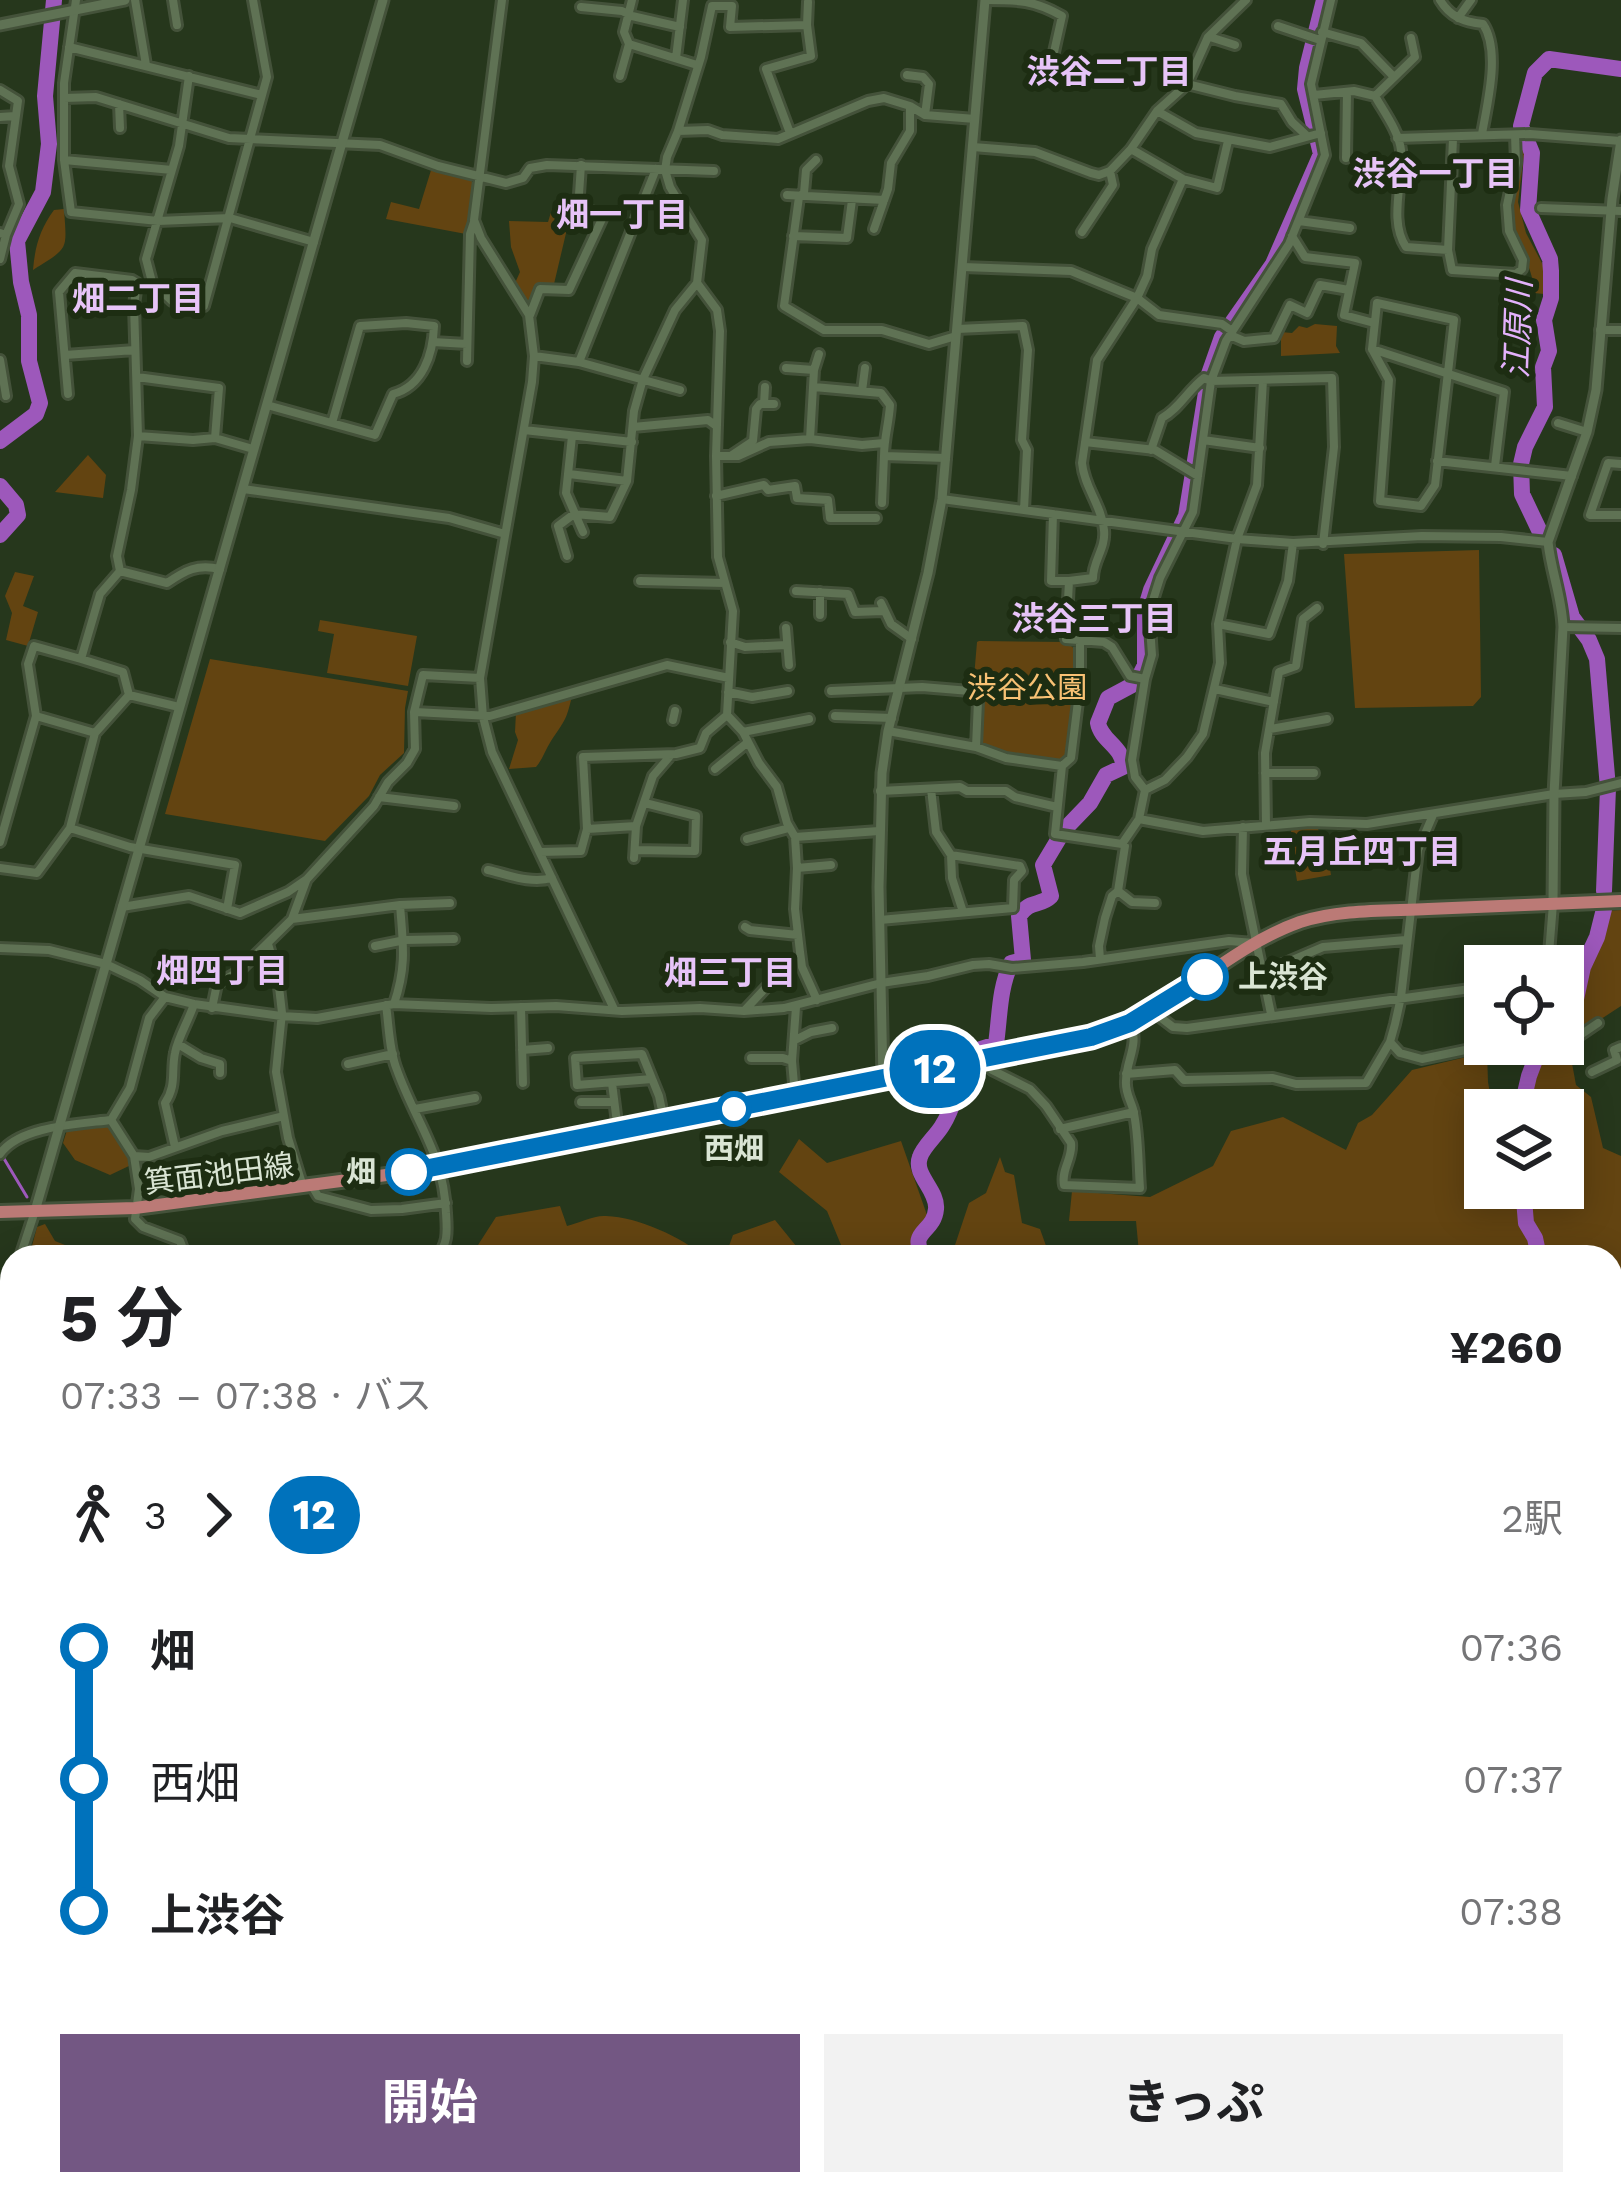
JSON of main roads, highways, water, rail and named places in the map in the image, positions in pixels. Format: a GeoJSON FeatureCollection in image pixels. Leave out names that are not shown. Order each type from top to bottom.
{"type":"FeatureCollection","features":[{"type":"Feature","properties":{"kind":"main road","name":"箕面池田線"},"geometry":{"type":"LineString","coordinates":[[0,1212],[136,1208],[307,1187],[1091,1037],[1130,1023],[1255,944],[1320,916],[1621,901]]}},
{"type":"Feature","properties":{"kind":"waterway"},"geometry":{"type":"LineString","coordinates":[[0,441],[36,414],[40,403],[29,361],[29,315],[17,241],[43,192],[54,0]]}},
{"type":"Feature","properties":{"kind":"waterway"},"geometry":{"type":"LineString","coordinates":[[919,1245],[936,1209],[920,1170],[920,1157],[950,1109],[962,1055],[996,1044],[1007,973],[1011,963],[1023,960],[1019,916],[1051,896],[1043,865],[1106,775],[1123,767],[1120,754],[1098,723],[1108,698],[1136,683],[1145,665],[1145,610],[1186,516],[1209,374],[1222,337],[1273,264],[1321,154],[1305,89],[1324,0]]}},
{"type":"Feature","properties":{"kind":"waterway","name":"江原川"},"geometry":{"type":"LineString","coordinates":[[1541,534],[1522,494],[1521,464],[1545,407],[1543,367],[1549,351],[1544,320],[1551,298],[1551,271],[1528,210],[1532,153],[1521,126],[1535,73],[1549,59],[1621,69]]}},
{"type":"Feature","properties":{"kind":"waterway"},"geometry":{"type":"LineString","coordinates":[[0,486],[18,515],[0,535]]}},
{"type":"Feature","properties":{"kind":"waterway","name":"江原川"},"geometry":{"type":"LineString","coordinates":[[1554,555],[1572,617],[1597,659],[1608,788],[1604,891]]}},
{"type":"Feature","properties":{"kind":"waterway","name":"江原川"},"geometry":{"type":"LineString","coordinates":[[1584,965],[1604,909]]}},
{"type":"Feature","properties":{"kind":"waterway","name":"江原川"},"geometry":{"type":"LineString","coordinates":[[1526,1089],[1533,1065]]}},
{"type":"Feature","properties":{"kind":"waterway"},"geometry":{"type":"LineString","coordinates":[[3,1157],[27,1197]]}},
{"type":"Feature","properties":{"kind":"waterway","name":"江原川"},"geometry":{"type":"LineString","coordinates":[[1525,1209],[1536,1245]]}},
{"type":"Feature","properties":{"kind":"place","name":"上渋谷"},"geometry":{"type":"Point","coordinates":[1205,977]}},
{"type":"Feature","properties":{"kind":"place","name":"西畑"},"geometry":{"type":"Point","coordinates":[734,1109]}},
{"type":"Feature","properties":{"kind":"place","name":"畑"},"geometry":{"type":"Point","coordinates":[409,1172]}},
{"type":"Feature","properties":{"kind":"district","name":"渋谷二丁目"},"geometry":{"type":"Point","coordinates":[1109,71]}},
{"type":"Feature","properties":{"kind":"district","name":"渋谷一丁目"},"geometry":{"type":"Point","coordinates":[1435,173]}},
{"type":"Feature","properties":{"kind":"district","name":"畑一丁目"},"geometry":{"type":"Point","coordinates":[622,214]}},
{"type":"Feature","properties":{"kind":"district","name":"畑二丁目"},"geometry":{"type":"Point","coordinates":[138,298]}},
{"type":"Feature","properties":{"kind":"district","name":"渋谷三丁目"},"geometry":{"type":"Point","coordinates":[1094,618]}},
{"type":"Feature","properties":{"kind":"district","name":"五月丘四丁目"},"geometry":{"type":"Point","coordinates":[1362,851]}},
{"type":"Feature","properties":{"kind":"district","name":"畑四丁目"},"geometry":{"type":"Point","coordinates":[222,970]}},
{"type":"Feature","properties":{"kind":"district","name":"畑三丁目"},"geometry":{"type":"Point","coordinates":[730,972]}},
{"type":"Feature","properties":{"kind":"park label","name":"渋谷公園"},"geometry":{"type":"Point","coordinates":[1027,688]}}]}
